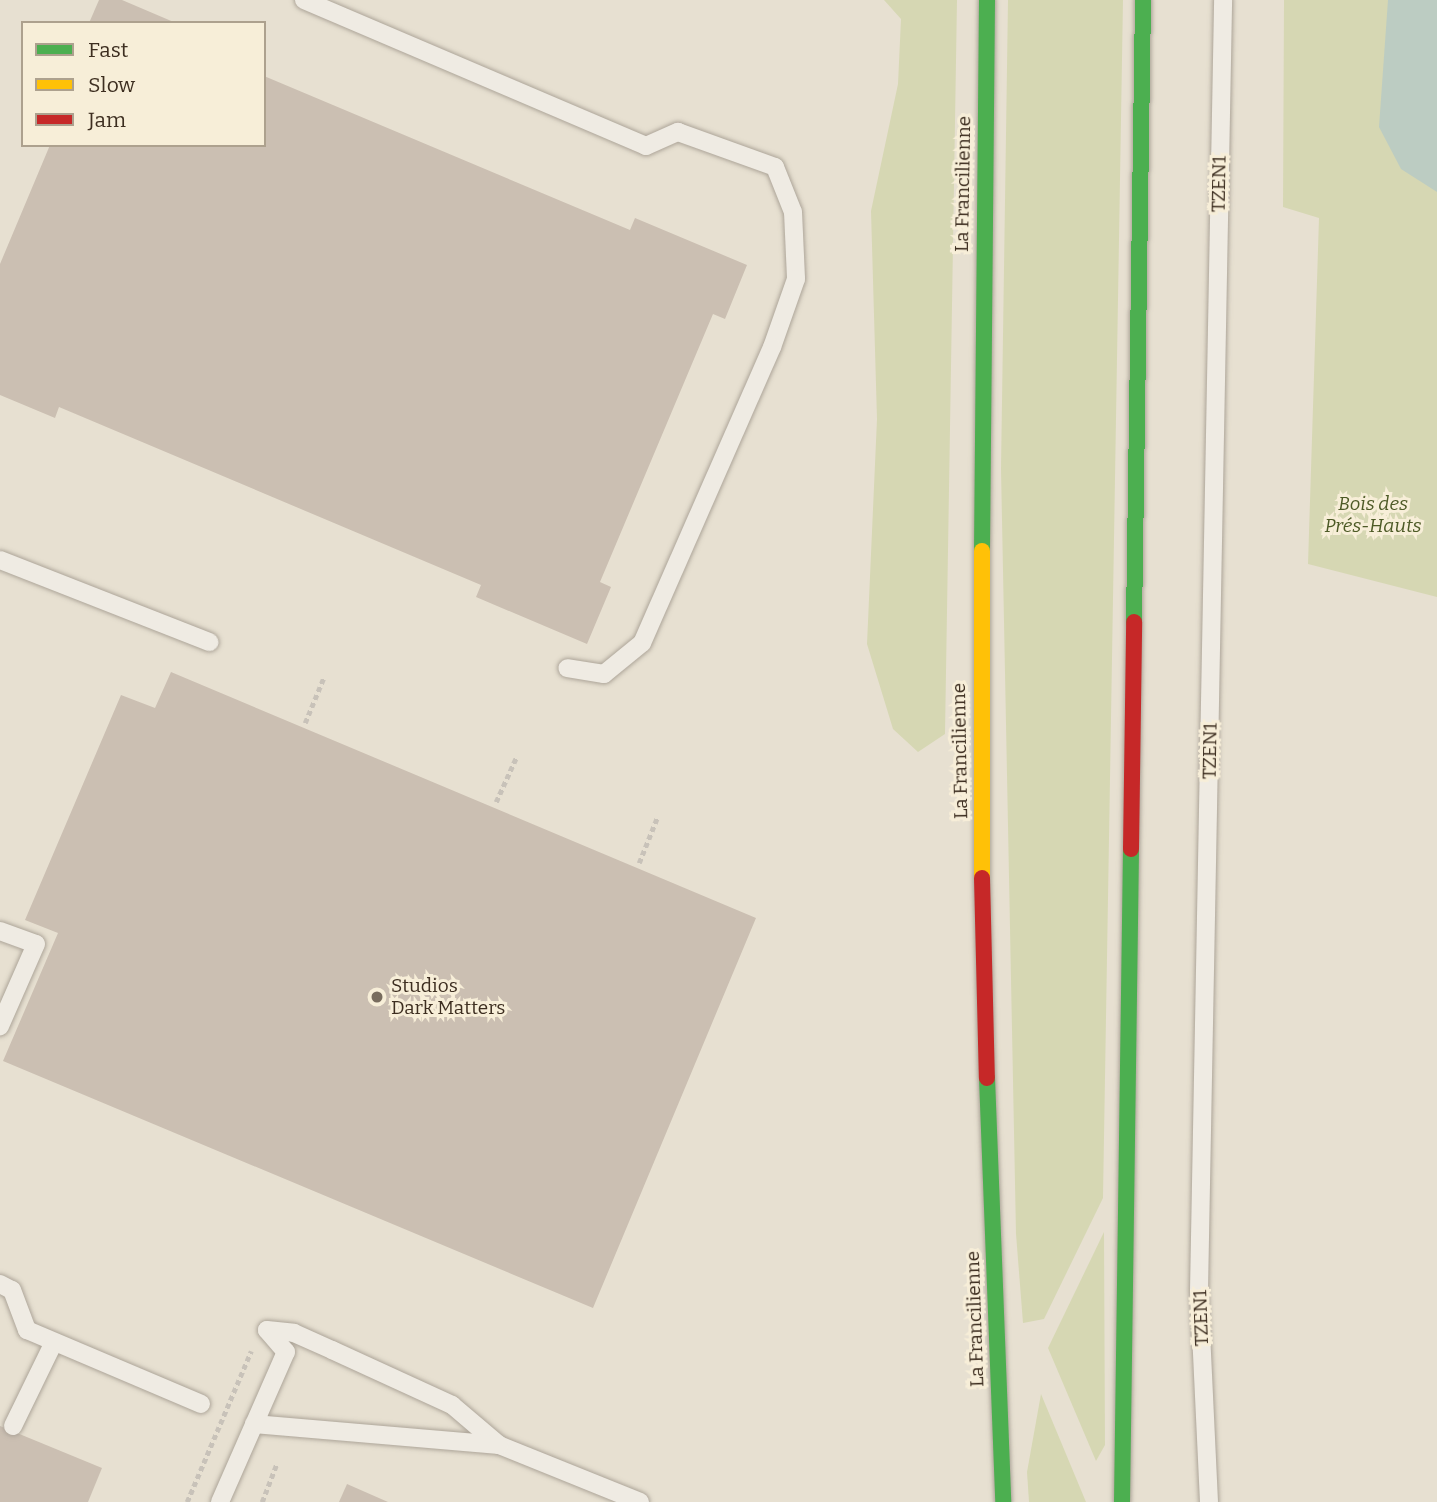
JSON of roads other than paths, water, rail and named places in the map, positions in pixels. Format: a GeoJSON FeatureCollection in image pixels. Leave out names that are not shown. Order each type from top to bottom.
{"type":"FeatureCollection","features":[{"type":"Feature","properties":{"kind":"highway","name":"La Francilienne"},"geometry":{"type":"LineString","coordinates":[[987,0],[980,705],[983,979],[1003,1502]]}},
{"type":"Feature","properties":{"kind":"highway"},"geometry":{"type":"LineString","coordinates":[[1122,1502],[1143,0]]}},
{"type":"Feature","properties":{"kind":"highway"},"geometry":{"type":"LineString","coordinates":[[1122,1398],[1139,1463]]}},
{"type":"Feature","properties":{"kind":"highway"},"geometry":{"type":"LineString","coordinates":[[993,1502],[1001,1471]]}},
{"type":"Feature","properties":{"kind":"lane"},"geometry":{"type":"LineString","coordinates":[[304,0],[646,146],[678,132],[775,167],[793,212],[796,279],[776,336],[642,643],[604,674],[567,668]]}},
{"type":"Feature","properties":{"kind":"lane","name":"TZEN1"},"geometry":{"type":"LineString","coordinates":[[1209,1502],[1199,1291],[1223,0]]}},
{"type":"Feature","properties":{"kind":"lane"},"geometry":{"type":"LineString","coordinates":[[0,560],[209,642]]}},
{"type":"Feature","properties":{"kind":"lane"},"geometry":{"type":"LineString","coordinates":[[0,931],[36,944],[0,1026]]}},
{"type":"Feature","properties":{"kind":"lane"},"geometry":{"type":"LineString","coordinates":[[0,1284],[12,1290],[27,1330],[201,1404]]}},
{"type":"Feature","properties":{"kind":"lane"},"geometry":{"type":"LineString","coordinates":[[220,1502],[286,1352],[267,1330],[294,1332],[452,1405],[499,1445]]}},
{"type":"Feature","properties":{"kind":"lane"},"geometry":{"type":"LineString","coordinates":[[13,1426],[54,1342]]}},
{"type":"Feature","properties":{"kind":"lane"},"geometry":{"type":"LineString","coordinates":[[254,1424],[499,1445],[640,1502]]}},
{"type":"Feature","properties":{"kind":"place","name":"Studios Dark Matters"},"geometry":{"type":"Point","coordinates":[377,997]}},
{"type":"Feature","properties":{"kind":"park label","name":"Bois des Prés-Hauts"},"geometry":{"type":"Point","coordinates":[1373,515]}}]}
